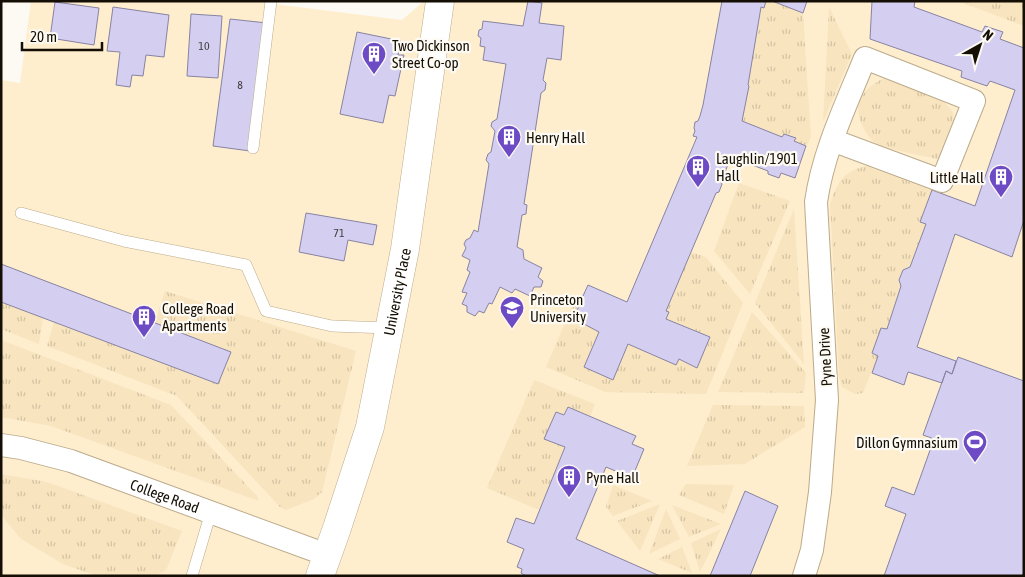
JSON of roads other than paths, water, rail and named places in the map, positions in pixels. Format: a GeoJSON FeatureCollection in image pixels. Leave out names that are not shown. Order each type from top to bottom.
{"type":"FeatureCollection","features":[{"type":"Feature","properties":{"kind":"street","name":"University Place"},"geometry":{"type":"LineString","coordinates":[[323,565],[370,426],[405,249],[440,1]]}},
{"type":"Feature","properties":{"kind":"street","name":"Pyne Drive"},"geometry":{"type":"LineString","coordinates":[[804,576],[812,550],[820,492],[827,400],[816,202],[820,178],[832,140],[865,58],[974,101],[942,181],[832,140]]}},
{"type":"Feature","properties":{"kind":"street","name":"College Road"},"geometry":{"type":"LineString","coordinates":[[1,445],[21,448],[70,461],[211,512],[323,565]]}},
{"type":"Feature","properties":{"kind":"lane"},"geometry":{"type":"LineString","coordinates":[[252,148],[271,1]]}},
{"type":"Feature","properties":{"kind":"lane"},"geometry":{"type":"LineString","coordinates":[[21,213],[124,241],[246,265],[266,312],[332,326],[388,328]]}},
{"type":"Feature","properties":{"kind":"lane"},"geometry":{"type":"LineString","coordinates":[[192,576],[211,512]]}},
{"type":"Feature","properties":{"kind":"place","name":"Two Dickinson Street Co-op"},"geometry":{"type":"Point","coordinates":[374,75]}},
{"type":"Feature","properties":{"kind":"place","name":"Henry Hall"},"geometry":{"type":"Point","coordinates":[509,158]}},
{"type":"Feature","properties":{"kind":"place","name":"Laughlin/1901 Hall"},"geometry":{"type":"Point","coordinates":[698,188]}},
{"type":"Feature","properties":{"kind":"place","name":"Little Hall"},"geometry":{"type":"Point","coordinates":[1001,198]}},
{"type":"Feature","properties":{"kind":"place","name":"Princeton University"},"geometry":{"type":"Point","coordinates":[512,329]}},
{"type":"Feature","properties":{"kind":"place","name":"College Road Apartments"},"geometry":{"type":"Point","coordinates":[144,338]}},
{"type":"Feature","properties":{"kind":"place","name":"Dillon Gymnasium"},"geometry":{"type":"Point","coordinates":[975,463]}},
{"type":"Feature","properties":{"kind":"place","name":"Pyne Hall"},"geometry":{"type":"Point","coordinates":[569,498]}}]}
